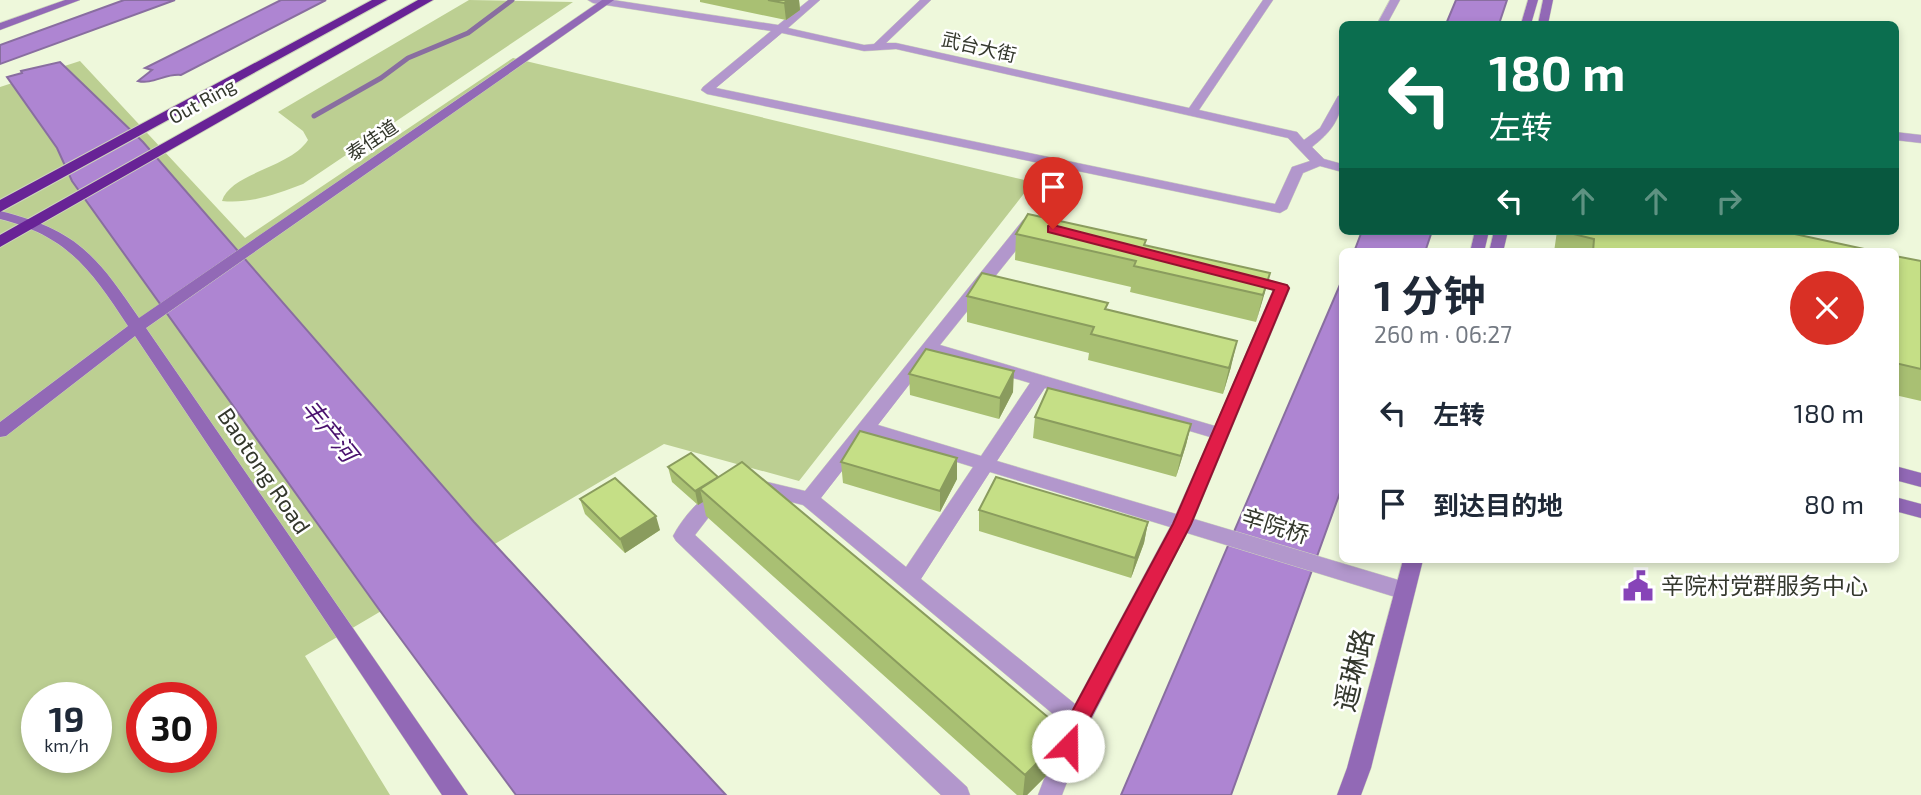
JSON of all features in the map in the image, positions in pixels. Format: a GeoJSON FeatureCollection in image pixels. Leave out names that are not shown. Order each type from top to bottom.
{"type":"FeatureCollection","features":[{"type":"Feature","properties":{"kind":"highway","name":"Out Ring"},"geometry":{"type":"LineString","coordinates":[[0,207],[381,0]]}},
{"type":"Feature","properties":{"kind":"highway","name":"Out Ring"},"geometry":{"type":"LineString","coordinates":[[0,242],[427,0]]}},
{"type":"Feature","properties":{"kind":"street"},"geometry":{"type":"LineString","coordinates":[[0,27],[75,0]]}},
{"type":"Feature","properties":{"kind":"street"},"geometry":{"type":"LineString","coordinates":[[815,0],[707,90],[1280,209],[1297,170],[1319,163],[1339,167]]}},
{"type":"Feature","properties":{"kind":"street"},"geometry":{"type":"LineString","coordinates":[[880,47],[880,42],[926,0]]}},
{"type":"Feature","properties":{"kind":"street"},"geometry":{"type":"LineString","coordinates":[[1192,112],[1268,0]]}},
{"type":"Feature","properties":{"kind":"street"},"geometry":{"type":"LineString","coordinates":[[1384,21],[1395,0]]}},
{"type":"Feature","properties":{"kind":"street"},"geometry":{"type":"LineString","coordinates":[[1527,21],[1533,0]]}},
{"type":"Feature","properties":{"kind":"street"},"geometry":{"type":"LineString","coordinates":[[1544,21],[1548,0]]}},
{"type":"Feature","properties":{"kind":"street","name":"武台大街"},"geometry":{"type":"LineString","coordinates":[[603,1],[780,29],[864,48],[896,46],[1192,112],[1292,135],[1319,163]]}},
{"type":"Feature","properties":{"kind":"street","name":"泰佳道"},"geometry":{"type":"LineString","coordinates":[[0,431],[157,312],[603,1]]}},
{"type":"Feature","properties":{"kind":"street"},"geometry":{"type":"LineString","coordinates":[[1304,147],[1325,130],[1339,104]]}},
{"type":"Feature","properties":{"kind":"street"},"geometry":{"type":"LineString","coordinates":[[1899,136],[1921,139]]}},
{"type":"Feature","properties":{"kind":"street","name":"Baotong Road"},"geometry":{"type":"LineString","coordinates":[[0,215],[32,223],[63,236],[100,272],[456,795]]}},
{"type":"Feature","properties":{"kind":"street"},"geometry":{"type":"LineString","coordinates":[[809,499],[928,347],[988,281],[1028,223],[1041,226]]}},
{"type":"Feature","properties":{"kind":"street"},"geometry":{"type":"LineString","coordinates":[[1050,795],[1078,721],[1182,524],[1220,433],[1249,350],[1282,288],[1229,274]]}},
{"type":"Feature","properties":{"kind":"street"},"geometry":{"type":"LineString","coordinates":[[928,347],[1220,433]]}},
{"type":"Feature","properties":{"kind":"street"},"geometry":{"type":"LineString","coordinates":[[908,581],[1041,380]]}},
{"type":"Feature","properties":{"kind":"street","name":"辛院桥"},"geometry":{"type":"LineString","coordinates":[[864,427],[1405,591]]}},
{"type":"Feature","properties":{"kind":"street"},"geometry":{"type":"LineString","coordinates":[[1899,474],[1921,480]]}},
{"type":"Feature","properties":{"kind":"street"},"geometry":{"type":"LineString","coordinates":[[958,795],[682,536],[705,508],[741,482],[809,499],[1078,721]]}},
{"type":"Feature","properties":{"kind":"street"},"geometry":{"type":"LineString","coordinates":[[1899,505],[1921,512]]}},
{"type":"Feature","properties":{"kind":"street","name":"遥琳路"},"geometry":{"type":"LineString","coordinates":[[1349,795],[1359,768],[1412,563]]}},
{"type":"Feature","properties":{"kind":"green space"},"geometry":{"type":"Polygon","coordinates":[[[469,0],[573,2],[303,184],[253,200],[222,201],[227,191],[236,184],[288,157],[308,140],[303,131],[278,112],[469,0]]]}},
{"type":"Feature","properties":{"kind":"green space"},"geometry":{"type":"Polygon","coordinates":[[[513,58],[1033,182],[799,481],[664,444],[305,656],[390,795],[0,795],[0,87],[80,61],[245,238],[513,58]]]}},
{"type":"Feature","properties":{"kind":"water"},"geometry":{"type":"Polygon","coordinates":[[[124,0],[175,0],[0,64],[0,45],[124,0]]]}},
{"type":"Feature","properties":{"kind":"water"},"geometry":{"type":"Polygon","coordinates":[[[281,0],[326,0],[181,75],[138,81],[152,70],[145,68],[281,0]]]}},
{"type":"Feature","properties":{"kind":"water"},"geometry":{"type":"Polygon","coordinates":[[[1456,0],[1507,0],[1500,21],[1447,21],[1456,0]]]}},
{"type":"Feature","properties":{"kind":"water","name":"丰产河"},"geometry":{"type":"Polygon","coordinates":[[[60,62],[143,142],[474,522],[726,795],[516,795],[378,608],[72,181],[57,148],[7,77],[60,62]]]}},
{"type":"Feature","properties":{"kind":"water"},"geometry":{"type":"Polygon","coordinates":[[[1360,235],[1431,235],[1426,248],[1356,248],[1360,235]]]}},
{"type":"Feature","properties":{"kind":"water"},"geometry":{"type":"Polygon","coordinates":[[[1339,287],[1339,495],[1231,795],[1121,795],[1339,287]]]}},
{"type":"Feature","properties":{"kind":"building"},"geometry":{"type":"Polygon","coordinates":[[[1028,214],[1146,240],[1144,245],[1270,273],[1263,295],[1134,266],[1136,261],[1016,234],[1028,214]]]}},
{"type":"Feature","properties":{"kind":"building"},"geometry":{"type":"Polygon","coordinates":[[[1577,235],[1799,235],[1860,248],[1593,248],[1594,239],[1577,235]]]}},
{"type":"Feature","properties":{"kind":"building"},"geometry":{"type":"Polygon","coordinates":[[[1899,257],[1921,261],[1921,369],[1899,364],[1899,257]]]}},
{"type":"Feature","properties":{"kind":"building"},"geometry":{"type":"Polygon","coordinates":[[[982,273],[1108,303],[1105,309],[1237,341],[1229,368],[1091,334],[1094,327],[967,296],[982,273]]]}},
{"type":"Feature","properties":{"kind":"building"},"geometry":{"type":"Polygon","coordinates":[[[926,349],[1014,371],[1000,398],[909,374],[926,349]]]}},
{"type":"Feature","properties":{"kind":"building"},"geometry":{"type":"Polygon","coordinates":[[[1048,388],[1191,424],[1181,456],[1035,417],[1048,388]]]}},
{"type":"Feature","properties":{"kind":"building"},"geometry":{"type":"Polygon","coordinates":[[[860,431],[957,458],[940,491],[841,462],[860,431]]]}},
{"type":"Feature","properties":{"kind":"building"},"geometry":{"type":"Polygon","coordinates":[[[691,453],[718,477],[695,491],[668,467],[691,453]]]}},
{"type":"Feature","properties":{"kind":"building"},"geometry":{"type":"Polygon","coordinates":[[[742,462],[1067,733],[1025,775],[700,489],[742,462]]]}},
{"type":"Feature","properties":{"kind":"building"},"geometry":{"type":"Polygon","coordinates":[[[996,477],[1148,522],[1135,558],[979,510],[996,477]]]}},
{"type":"Feature","properties":{"kind":"building"},"geometry":{"type":"Polygon","coordinates":[[[615,478],[656,516],[620,539],[580,499],[615,478]]]}},
{"type":"Feature","properties":{"kind":"waterway"},"geometry":{"type":"LineString","coordinates":[[314,116],[381,78],[408,58],[468,33],[512,0]]}},
{"type":"Feature","properties":{"kind":"place","name":"辛院村党群服务中心"},"geometry":{"type":"Point","coordinates":[1638,586]}},
{"type":"Feature","properties":{"kind":"route"},"geometry":{"type":"LineString","coordinates":[[1053,229],[1282,288],[1182,524],[1078,721],[1068,746]]}}]}
